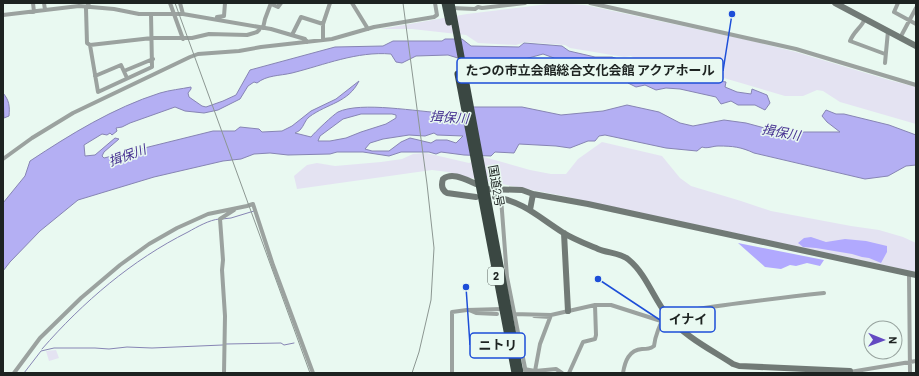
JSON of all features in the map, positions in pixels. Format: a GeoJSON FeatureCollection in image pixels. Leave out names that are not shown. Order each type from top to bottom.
{"type":"FeatureCollection","features":[{"type":"Feature","properties":{"kind":"highway","name":"国道2号"},"geometry":{"type":"LineString","coordinates":[[445,3],[451,11],[481,183],[500,311],[521,372]]}},
{"type":"Feature","properties":{"kind":"highway","name":"国道2号"},"geometry":{"type":"LineString","coordinates":[[481,183],[512,314],[521,372]]}},
{"type":"Feature","properties":{"kind":"street"},"geometry":{"type":"LineString","coordinates":[[33,3],[34,12]]}},
{"type":"Feature","properties":{"kind":"street"},"geometry":{"type":"LineString","coordinates":[[44,3],[45,10]]}},
{"type":"Feature","properties":{"kind":"street"},"geometry":{"type":"LineString","coordinates":[[170,3],[183,39]]}},
{"type":"Feature","properties":{"kind":"street"},"geometry":{"type":"LineString","coordinates":[[180,3],[183,14]]}},
{"type":"Feature","properties":{"kind":"street"},"geometry":{"type":"LineString","coordinates":[[213,18],[224,16],[225,3]]}},
{"type":"Feature","properties":{"kind":"street"},"geometry":{"type":"LineString","coordinates":[[90,45],[95,43],[152,38],[183,39],[209,34],[248,35],[257,32],[261,28],[271,4],[278,7],[281,3]]}},
{"type":"Feature","properties":{"kind":"street"},"geometry":{"type":"LineString","coordinates":[[324,40],[323,24],[330,3]]}},
{"type":"Feature","properties":{"kind":"street"},"geometry":{"type":"LineString","coordinates":[[352,3],[368,29]]}},
{"type":"Feature","properties":{"kind":"street"},"geometry":{"type":"LineString","coordinates":[[3,159],[32,138],[73,113],[198,54],[239,51],[332,39],[381,26],[434,18],[438,13],[435,3]]}},
{"type":"Feature","properties":{"kind":"street"},"geometry":{"type":"LineString","coordinates":[[451,11],[475,9],[478,5],[482,8],[525,3]]}},
{"type":"Feature","properties":{"kind":"street"},"geometry":{"type":"LineString","coordinates":[[590,3],[796,49],[916,85]]}},
{"type":"Feature","properties":{"kind":"street"},"geometry":{"type":"LineString","coordinates":[[898,3],[894,12],[916,24]]}},
{"type":"Feature","properties":{"kind":"street"},"geometry":{"type":"LineString","coordinates":[[838,4],[916,46]]}},
{"type":"Feature","properties":{"kind":"street"},"geometry":{"type":"LineString","coordinates":[[3,15],[88,5],[151,14],[183,14],[213,18],[292,35],[304,39],[307,42]]}},
{"type":"Feature","properties":{"kind":"street"},"geometry":{"type":"LineString","coordinates":[[88,5],[86,9],[87,43],[90,45],[98,92],[152,67],[151,14]]}},
{"type":"Feature","properties":{"kind":"street"},"geometry":{"type":"LineString","coordinates":[[900,38],[916,8]]}},
{"type":"Feature","properties":{"kind":"street"},"geometry":{"type":"LineString","coordinates":[[292,35],[301,17],[323,24]]}},
{"type":"Feature","properties":{"kind":"street"},"geometry":{"type":"LineString","coordinates":[[864,19],[862,24],[853,34],[850,41],[885,54]]}},
{"type":"Feature","properties":{"kind":"street"},"geometry":{"type":"LineString","coordinates":[[885,63],[888,31]]}},
{"type":"Feature","properties":{"kind":"street"},"geometry":{"type":"LineString","coordinates":[[124,71],[152,59]]}},
{"type":"Feature","properties":{"kind":"street"},"geometry":{"type":"LineString","coordinates":[[95,76],[122,65],[127,78]]}},
{"type":"Feature","properties":{"kind":"street"},"geometry":{"type":"LineString","coordinates":[[476,196],[447,193],[442,187],[443,179],[450,176],[455,176],[481,183],[522,190],[534,194],[588,204],[916,275]]}},
{"type":"Feature","properties":{"kind":"street"},"geometry":{"type":"LineString","coordinates":[[530,210],[534,194]]}},
{"type":"Feature","properties":{"kind":"street"},"geometry":{"type":"LineString","coordinates":[[550,316],[512,314],[498,198],[511,200],[530,210],[564,233],[588,246],[629,259],[667,314],[683,332],[733,364],[739,366],[850,372],[916,361]]}},
{"type":"Feature","properties":{"kind":"street"},"geometry":{"type":"LineString","coordinates":[[14,373],[40,338],[81,298],[120,265],[149,244],[177,228],[208,214],[253,204],[273,265],[313,373]]}},
{"type":"Feature","properties":{"kind":"street"},"geometry":{"type":"LineString","coordinates":[[224,373],[225,316],[222,285],[223,260],[220,219],[236,209]]}},
{"type":"Feature","properties":{"kind":"street"},"geometry":{"type":"LineString","coordinates":[[564,233],[568,311]]}},
{"type":"Feature","properties":{"kind":"street"},"geometry":{"type":"LineString","coordinates":[[909,274],[910,373]]}},
{"type":"Feature","properties":{"kind":"street"},"geometry":{"type":"LineString","coordinates":[[623,373],[627,358],[632,352],[651,349],[654,346],[661,320],[664,319],[667,314],[709,307],[824,293]]}},
{"type":"Feature","properties":{"kind":"street"},"geometry":{"type":"LineString","coordinates":[[569,373],[583,342],[595,339],[595,305]]}},
{"type":"Feature","properties":{"kind":"street"},"geometry":{"type":"LineString","coordinates":[[528,316],[550,316],[595,305],[612,305],[661,320]]}},
{"type":"Feature","properties":{"kind":"street"},"geometry":{"type":"LineString","coordinates":[[467,310],[476,313],[500,311]]}},
{"type":"Feature","properties":{"kind":"street"},"geometry":{"type":"LineString","coordinates":[[452,373],[452,312],[467,310],[500,311]]}},
{"type":"Feature","properties":{"kind":"street"},"geometry":{"type":"LineString","coordinates":[[532,371],[550,316]]}},
{"type":"Feature","properties":{"kind":"street"},"geometry":{"type":"LineString","coordinates":[[521,372],[556,369],[562,373]]}},
{"type":"Feature","properties":{"kind":"shaded area"},"geometry":{"type":"Polygon","coordinates":[[[556,3],[585,5],[752,41],[796,52],[916,87],[916,124],[840,102],[823,91],[817,90],[803,96],[785,96],[676,64],[666,70],[643,64],[631,56],[624,57],[570,48],[565,45],[525,42],[516,45],[478,43],[466,35],[412,29],[381,29],[467,14],[556,3]]]}},
{"type":"Feature","properties":{"kind":"shaded area"},"geometry":{"type":"Polygon","coordinates":[[[602,142],[662,156],[680,178],[691,186],[771,211],[879,230],[903,237],[916,243],[916,272],[448,172],[432,170],[297,189],[294,176],[307,165],[317,163],[335,166],[381,162],[402,159],[413,154],[426,153],[469,163],[484,157],[530,170],[551,174],[566,174],[578,159],[602,142]]]}},
{"type":"Feature","properties":{"kind":"shaded area"},"geometry":{"type":"Polygon","coordinates":[[[811,237],[826,242],[845,239],[866,241],[887,246],[887,252],[881,263],[869,258],[852,254],[803,247],[798,243],[804,238],[811,237]]]}},
{"type":"Feature","properties":{"kind":"shaded area"},"geometry":{"type":"Polygon","coordinates":[[[738,243],[824,260],[820,266],[807,263],[796,266],[790,265],[781,269],[765,267],[738,243]]]}},
{"type":"Feature","properties":{"kind":"shaded area"},"geometry":{"type":"Polygon","coordinates":[[[56,350],[59,358],[49,361],[46,351],[56,350]]]}},
{"type":"Feature","properties":{"kind":"water","name":"揖保川"},"geometry":{"type":"Polygon","coordinates":[[[445,39],[462,39],[471,46],[519,47],[524,43],[562,46],[569,51],[595,57],[612,57],[642,67],[655,74],[667,77],[676,69],[712,80],[726,82],[725,87],[737,92],[751,94],[752,89],[767,95],[770,103],[765,110],[755,105],[738,105],[731,101],[721,104],[716,97],[680,89],[666,88],[656,90],[645,85],[636,87],[628,83],[618,68],[585,73],[570,70],[554,58],[543,54],[507,64],[485,62],[484,66],[480,67],[471,62],[448,55],[416,56],[402,63],[396,62],[391,54],[378,54],[341,59],[292,73],[269,77],[257,83],[254,82],[248,86],[240,99],[218,110],[204,113],[185,111],[175,107],[116,128],[117,131],[112,135],[110,133],[107,135],[102,134],[84,145],[85,156],[95,155],[115,138],[119,139],[104,152],[102,156],[104,158],[213,131],[235,131],[240,127],[259,129],[262,132],[282,131],[292,126],[311,111],[336,99],[359,81],[349,94],[309,117],[303,127],[295,133],[311,137],[338,112],[361,107],[405,109],[445,113],[445,115],[457,114],[473,107],[522,107],[561,115],[603,111],[627,105],[659,112],[680,123],[693,126],[724,120],[746,123],[798,137],[801,132],[840,132],[822,116],[826,110],[836,114],[844,114],[889,125],[916,135],[916,165],[906,166],[888,176],[865,179],[754,153],[737,147],[702,147],[697,151],[666,148],[605,135],[599,136],[595,141],[588,141],[570,148],[519,144],[514,153],[495,152],[491,156],[441,152],[436,154],[429,152],[401,152],[389,156],[363,152],[288,155],[270,153],[254,154],[241,159],[223,161],[154,177],[78,200],[40,231],[3,271],[3,203],[25,176],[30,161],[93,122],[143,99],[164,92],[191,87],[188,93],[189,97],[206,107],[236,95],[250,70],[335,47],[383,46],[393,41],[442,41],[445,39]],[[361,114],[343,119],[320,136],[318,141],[330,141],[346,138],[386,124],[396,118],[396,115],[392,114],[361,114]],[[434,133],[425,136],[409,135],[383,139],[370,143],[365,149],[372,151],[389,151],[401,142],[410,138],[431,143],[436,140],[447,140],[456,143],[463,136],[437,135],[434,133]]]}},
{"type":"Feature","properties":{"kind":"water"},"geometry":{"type":"Polygon","coordinates":[[[3,93],[9,103],[9,116],[4,118],[3,93]]]}},
{"type":"Feature","properties":{"kind":"waterway"},"geometry":{"type":"LineString","coordinates":[[222,219],[231,218],[254,211]]}},
{"type":"Feature","properties":{"kind":"waterway"},"geometry":{"type":"LineString","coordinates":[[42,349],[91,299],[109,283],[147,255],[203,224],[219,219]]}},
{"type":"Feature","properties":{"kind":"waterway"},"geometry":{"type":"LineString","coordinates":[[226,344],[281,343],[284,345],[294,343]]}},
{"type":"Feature","properties":{"kind":"waterway"},"geometry":{"type":"LineString","coordinates":[[24,373],[41,351],[54,348],[109,349],[127,347],[152,348],[223,345]]}},
{"type":"Feature","properties":{"kind":"railway"},"geometry":{"type":"LineString","coordinates":[[175,3],[310,373]]}},
{"type":"Feature","properties":{"kind":"railway"},"geometry":{"type":"LineString","coordinates":[[403,3],[434,248],[431,300],[419,352],[412,373]]}},
{"type":"Feature","properties":{"kind":"place","name":"たつの市立会館総合文化会館 アクアホール"},"geometry":{"type":"Point","coordinates":[732,14]}},
{"type":"Feature","properties":{"kind":"place","name":"イナイ"},"geometry":{"type":"Point","coordinates":[598,279]}},
{"type":"Feature","properties":{"kind":"place","name":"ニトリ"},"geometry":{"type":"Point","coordinates":[466,287]}}]}
